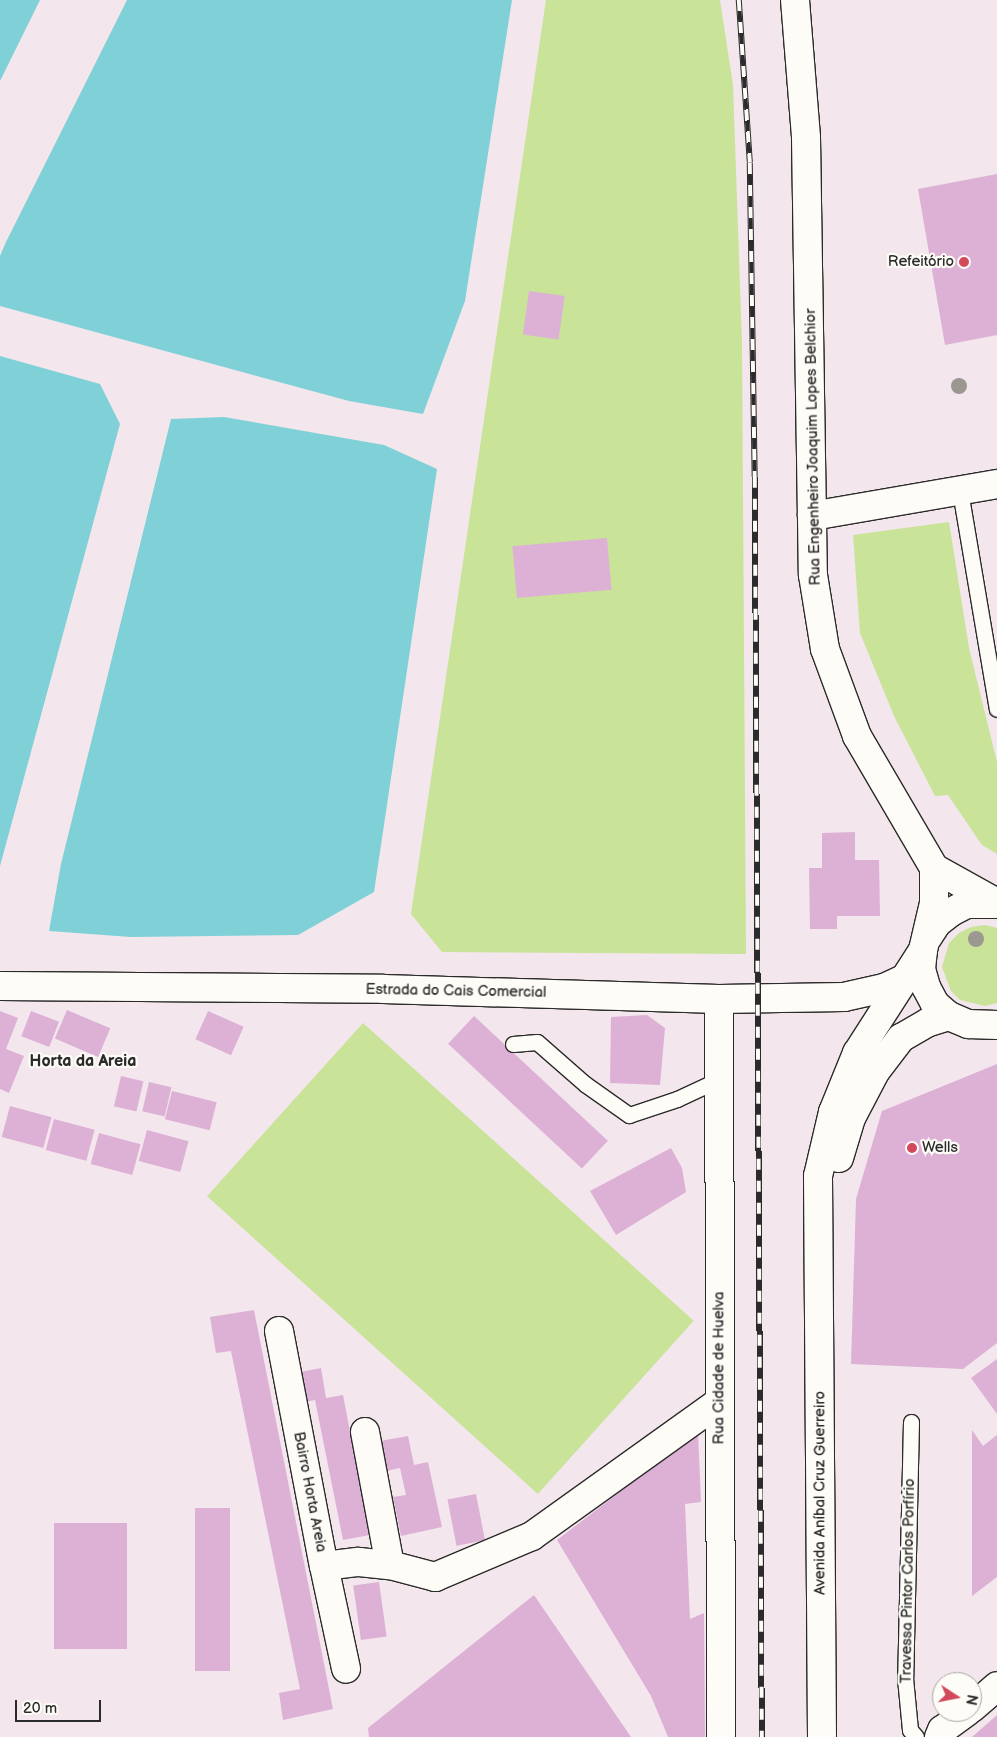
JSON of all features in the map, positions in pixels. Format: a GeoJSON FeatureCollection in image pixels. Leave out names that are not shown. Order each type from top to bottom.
{"type":"FeatureCollection","features":[{"type":"Feature","properties":{"kind":"street","name":"Rua Engenheiro Joaquim Lopes Belchior"},"geometry":{"type":"LineString","coordinates":[[795,0],[806,138],[813,575],[825,649],[857,736],[934,868]]}},
{"type":"Feature","properties":{"kind":"street"},"geometry":{"type":"LineString","coordinates":[[812,516],[960,492],[997,484]]}},
{"type":"Feature","properties":{"kind":"street"},"geometry":{"type":"LineString","coordinates":[[994,1029],[968,1024],[949,1016],[935,1004],[926,987],[921,969],[934,904],[934,868],[997,903]]}},
{"type":"Feature","properties":{"kind":"street"},"geometry":{"type":"LineString","coordinates":[[819,1250],[818,1176],[833,1112],[857,1053],[908,977],[937,923],[950,912],[967,904],[997,903]]}},
{"type":"Feature","properties":{"kind":"street","name":"Estrada do Cais Comercial"},"geometry":{"type":"LineString","coordinates":[[0,986],[383,989],[719,999],[844,996],[884,988],[908,977]]}},
{"type":"Feature","properties":{"kind":"street","name":"Rua Cidade de Huelva"},"geometry":{"type":"LineString","coordinates":[[719,999],[721,1737]]}},
{"type":"Feature","properties":{"kind":"street"},"geometry":{"type":"LineString","coordinates":[[819,1250],[831,1181],[851,1118],[875,1072],[901,1038],[929,1022],[949,1016]]}},
{"type":"Feature","properties":{"kind":"street","name":"Avenida Aníbal Cruz Guerreiro"},"geometry":{"type":"LineString","coordinates":[[819,1250],[822,1737]]}},
{"type":"Feature","properties":{"kind":"street","name":"Bairro Horta Areia"},"geometry":{"type":"LineString","coordinates":[[279,1331],[324,1566],[359,1562],[390,1565],[435,1577],[532,1536],[719,1402]]}},
{"type":"Feature","properties":{"kind":"street"},"geometry":{"type":"LineString","coordinates":[[365,1432],[390,1565]]}},
{"type":"Feature","properties":{"kind":"street"},"geometry":{"type":"LineString","coordinates":[[324,1566],[346,1670]]}},
{"type":"Feature","properties":{"kind":"street"},"geometry":{"type":"LineString","coordinates":[[982,1699],[997,1686]]}},
{"type":"Feature","properties":{"kind":"street"},"geometry":{"type":"LineString","coordinates":[[939,1737],[942,1730],[953,1722]]}},
{"type":"Feature","properties":{"kind":"lane"},"geometry":{"type":"LineString","coordinates":[[960,492],[997,709]]}},
{"type":"Feature","properties":{"kind":"lane"},"geometry":{"type":"LineString","coordinates":[[513,1044],[537,1042],[585,1084],[629,1115],[677,1099],[718,1080]]}},
{"type":"Feature","properties":{"kind":"lane","name":"Travessa Pintor Carlos Porfírio"},"geometry":{"type":"LineString","coordinates":[[911,1422],[905,1678],[910,1730],[916,1737]]}},
{"type":"Feature","properties":{"kind":"green space"},"geometry":{"type":"Polygon","coordinates":[[[546,0],[720,0],[733,85],[742,343],[746,954],[442,952],[411,914],[546,0]]]}},
{"type":"Feature","properties":{"kind":"green space"},"geometry":{"type":"Polygon","coordinates":[[[949,522],[969,648],[997,762],[997,854],[982,845],[948,795],[935,796],[894,716],[860,633],[853,535],[949,522]]]}},
{"type":"Feature","properties":{"kind":"green space"},"geometry":{"type":"Polygon","coordinates":[[[985,925],[997,928],[997,1003],[985,1006],[960,1000],[951,991],[942,967],[949,943],[959,933],[971,927],[985,925]]]}},
{"type":"Feature","properties":{"kind":"green space"},"geometry":{"type":"Polygon","coordinates":[[[363,1023],[694,1321],[538,1494],[207,1196],[363,1023]]]}},
{"type":"Feature","properties":{"kind":"water"},"geometry":{"type":"Polygon","coordinates":[[[0,0],[40,0],[0,81],[0,0]]]}},
{"type":"Feature","properties":{"kind":"water"},"geometry":{"type":"Polygon","coordinates":[[[127,0],[512,0],[465,301],[423,414],[349,401],[0,306],[0,256],[127,0]]]}},
{"type":"Feature","properties":{"kind":"water"},"geometry":{"type":"Polygon","coordinates":[[[0,356],[100,384],[120,424],[0,866],[0,356]]]}},
{"type":"Feature","properties":{"kind":"water"},"geometry":{"type":"Polygon","coordinates":[[[224,417],[384,445],[437,469],[374,892],[298,935],[131,937],[49,931],[61,864],[171,419],[224,417]]]}},
{"type":"Feature","properties":{"kind":"building","name":"Refeitório"},"geometry":{"type":"Polygon","coordinates":[[[997,174],[997,335],[945,345],[918,189],[997,174]]]}},
{"type":"Feature","properties":{"kind":"building"},"geometry":{"type":"Polygon","coordinates":[[[529,291],[565,296],[559,340],[523,335],[529,291]]]}},
{"type":"Feature","properties":{"kind":"building"},"geometry":{"type":"Polygon","coordinates":[[[607,538],[612,590],[517,598],[512,546],[607,538]]]}},
{"type":"Feature","properties":{"kind":"building"},"geometry":{"type":"Polygon","coordinates":[[[855,832],[855,860],[879,860],[880,916],[837,916],[837,929],[810,929],[809,868],[822,868],[822,833],[855,832]]]}},
{"type":"Feature","properties":{"kind":"building"},"geometry":{"type":"Polygon","coordinates":[[[67,1010],[110,1028],[98,1057],[55,1039],[67,1010]]]}},
{"type":"Feature","properties":{"kind":"building"},"geometry":{"type":"Polygon","coordinates":[[[0,1011],[18,1018],[6,1049],[24,1056],[9,1093],[0,1089],[0,1011]]]}},
{"type":"Feature","properties":{"kind":"building"},"geometry":{"type":"Polygon","coordinates":[[[31,1011],[59,1022],[49,1047],[21,1036],[31,1011]]]}},
{"type":"Feature","properties":{"kind":"building"},"geometry":{"type":"Polygon","coordinates":[[[208,1011],[244,1027],[231,1055],[195,1039],[208,1011]]]}},
{"type":"Feature","properties":{"kind":"building"},"geometry":{"type":"Polygon","coordinates":[[[647,1015],[665,1028],[660,1085],[610,1083],[611,1017],[647,1015]]]}},
{"type":"Feature","properties":{"kind":"building"},"geometry":{"type":"Polygon","coordinates":[[[474,1016],[608,1141],[582,1169],[448,1044],[474,1016]]]}},
{"type":"Feature","properties":{"kind":"building"},"geometry":{"type":"Polygon","coordinates":[[[997,1064],[997,1343],[963,1369],[851,1364],[856,1199],[882,1111],[997,1064]]]}},
{"type":"Feature","properties":{"kind":"building"},"geometry":{"type":"Polygon","coordinates":[[[121,1076],[143,1081],[136,1111],[114,1106],[121,1076]]]}},
{"type":"Feature","properties":{"kind":"building"},"geometry":{"type":"Polygon","coordinates":[[[149,1082],[171,1087],[165,1116],[142,1111],[149,1082]]]}},
{"type":"Feature","properties":{"kind":"building"},"geometry":{"type":"Polygon","coordinates":[[[172,1091],[217,1102],[210,1130],[165,1119],[172,1091]]]}},
{"type":"Feature","properties":{"kind":"building"},"geometry":{"type":"Polygon","coordinates":[[[10,1106],[52,1117],[43,1148],[2,1137],[10,1106]]]}},
{"type":"Feature","properties":{"kind":"building"},"geometry":{"type":"Polygon","coordinates":[[[54,1119],[95,1130],[86,1161],[46,1150],[54,1119]]]}},
{"type":"Feature","properties":{"kind":"building"},"geometry":{"type":"Polygon","coordinates":[[[147,1130],[189,1141],[180,1172],[139,1161],[147,1130]]]}},
{"type":"Feature","properties":{"kind":"building"},"geometry":{"type":"Polygon","coordinates":[[[99,1133],[141,1144],[132,1175],[91,1164],[99,1133]]]}},
{"type":"Feature","properties":{"kind":"building"},"geometry":{"type":"Polygon","coordinates":[[[671,1148],[682,1168],[686,1192],[616,1235],[590,1191],[671,1148]]]}},
{"type":"Feature","properties":{"kind":"building"},"geometry":{"type":"Polygon","coordinates":[[[254,1310],[333,1709],[283,1720],[279,1693],[300,1689],[231,1351],[216,1353],[210,1317],[254,1310]]]}},
{"type":"Feature","properties":{"kind":"building"},"geometry":{"type":"Polygon","coordinates":[[[997,1359],[997,1414],[971,1378],[997,1359]]]}},
{"type":"Feature","properties":{"kind":"building"},"geometry":{"type":"Polygon","coordinates":[[[321,1368],[326,1398],[343,1395],[370,1535],[343,1540],[315,1400],[301,1403],[295,1373],[321,1368]]]}},
{"type":"Feature","properties":{"kind":"building"},"geometry":{"type":"Polygon","coordinates":[[[972,1430],[983,1446],[997,1435],[997,1577],[972,1596],[972,1430]]]}},
{"type":"Feature","properties":{"kind":"building"},"geometry":{"type":"Polygon","coordinates":[[[698,1432],[701,1502],[685,1504],[690,1619],[704,1613],[705,1737],[668,1737],[651,1696],[557,1540],[698,1432]]]}},
{"type":"Feature","properties":{"kind":"building"},"geometry":{"type":"Polygon","coordinates":[[[408,1436],[414,1465],[428,1462],[442,1527],[401,1536],[393,1497],[406,1495],[400,1468],[386,1471],[380,1441],[408,1436]]]}},
{"type":"Feature","properties":{"kind":"building"},"geometry":{"type":"Polygon","coordinates":[[[476,1494],[485,1540],[457,1546],[448,1500],[476,1494]]]}},
{"type":"Feature","properties":{"kind":"building"},"geometry":{"type":"Polygon","coordinates":[[[195,1508],[230,1508],[230,1671],[195,1671],[195,1508]]]}},
{"type":"Feature","properties":{"kind":"building"},"geometry":{"type":"Polygon","coordinates":[[[54,1523],[127,1523],[127,1649],[54,1649],[54,1523]]]}},
{"type":"Feature","properties":{"kind":"building"},"geometry":{"type":"Polygon","coordinates":[[[379,1582],[387,1636],[361,1640],[353,1586],[379,1582]]]}},
{"type":"Feature","properties":{"kind":"building"},"geometry":{"type":"Polygon","coordinates":[[[534,1595],[631,1737],[369,1737],[368,1728],[534,1595]]]}},
{"type":"Feature","properties":{"kind":"building"},"geometry":{"type":"Polygon","coordinates":[[[997,1715],[997,1737],[972,1737],[997,1715]]]}},
{"type":"Feature","properties":{"kind":"railway"},"geometry":{"type":"LineString","coordinates":[[739,0],[750,163],[755,477],[762,1737]]}},
{"type":"Feature","properties":{"kind":"place","name":"Refeitório"},"geometry":{"type":"Point","coordinates":[964,262]}},
{"type":"Feature","properties":{"kind":"place","name":"Wells"},"geometry":{"type":"Point","coordinates":[912,1148]}},
{"type":"Feature","properties":{"kind":"district","name":"Horta da Areia"},"geometry":{"type":"Point","coordinates":[83,1062]}}]}
